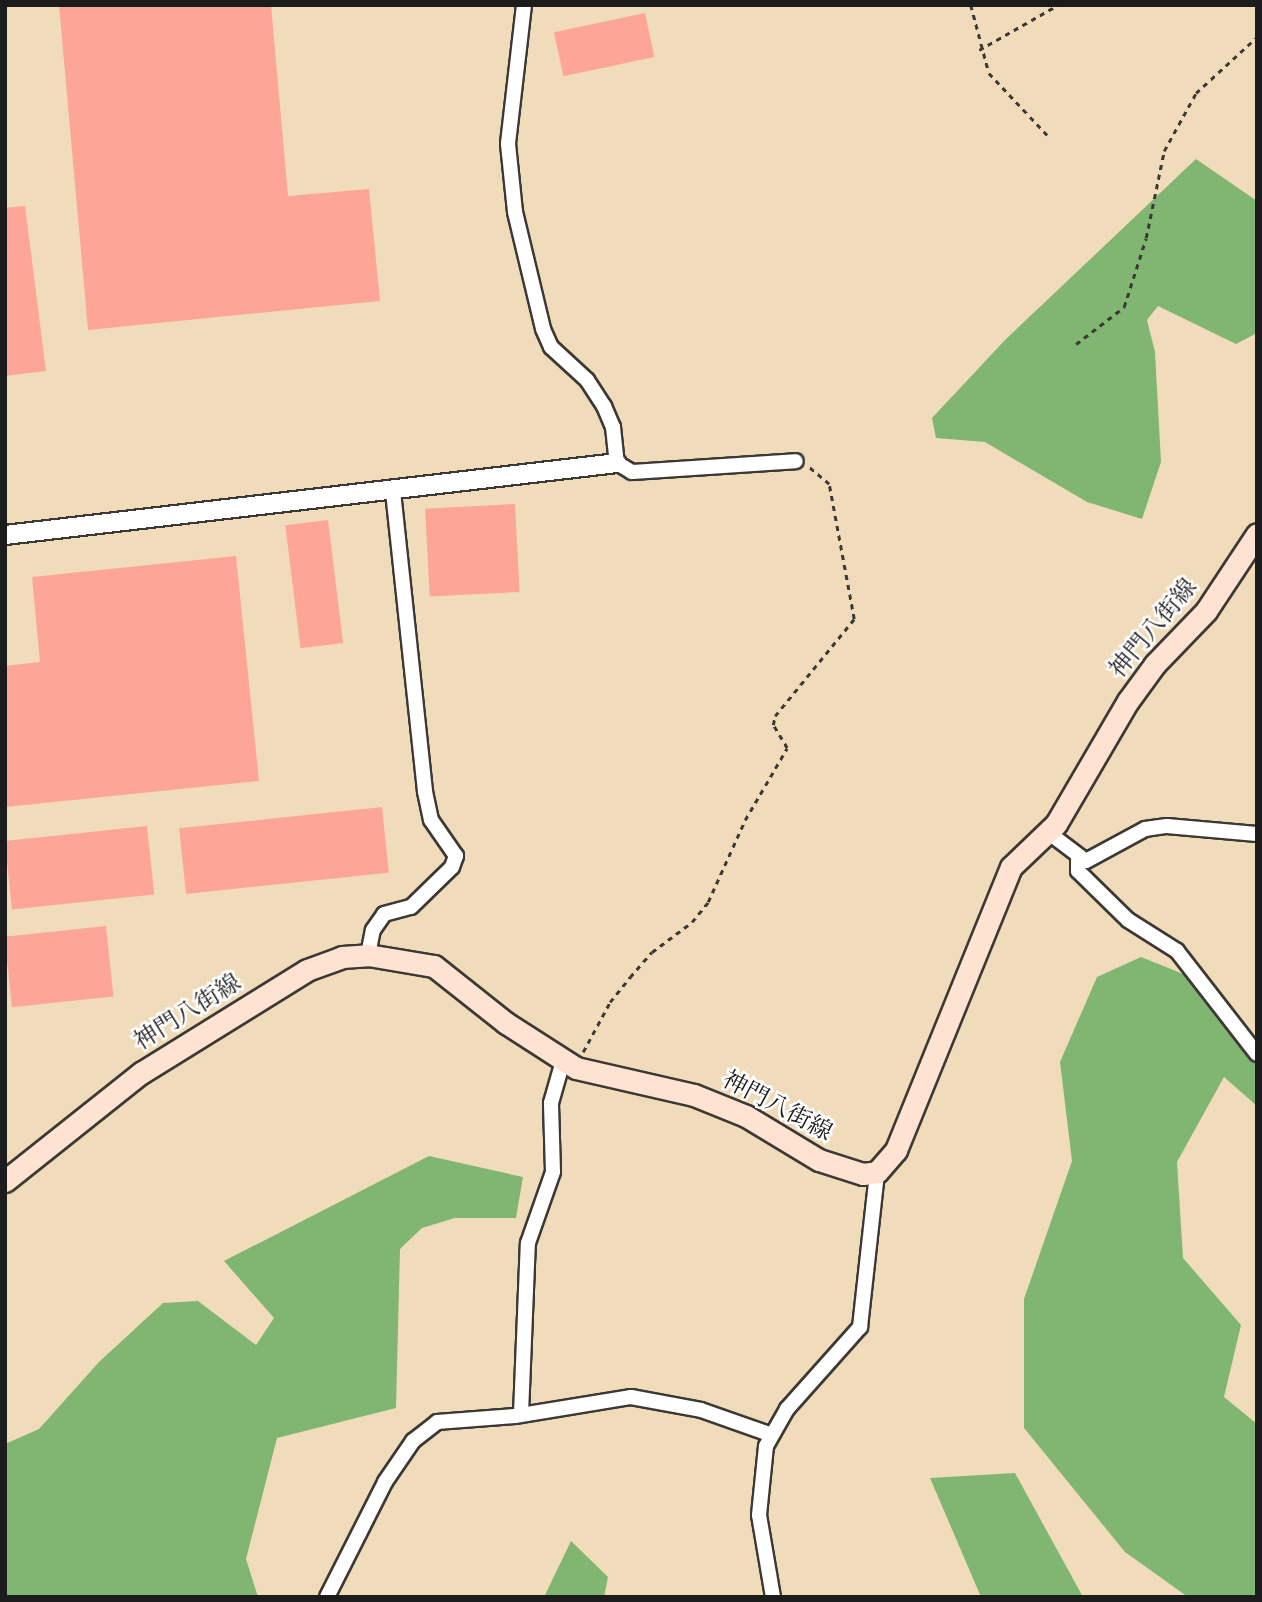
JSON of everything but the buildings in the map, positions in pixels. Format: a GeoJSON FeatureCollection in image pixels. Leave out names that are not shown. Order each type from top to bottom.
{"type":"FeatureCollection","features":[{"type":"Feature","properties":{"kind":"main road","name":"神門八街線"},"geometry":{"type":"LineString","coordinates":[[5,1181],[141,1073],[307,970],[342,957],[368,955],[434,966],[569,1064],[694,1094],[746,1116],[819,1160],[863,1174],[877,1172],[896,1150],[1011,867],[1049,833],[1128,701],[1155,664],[1206,611],[1257,534]]}},
{"type":"Feature","properties":{"kind":"street"},"geometry":{"type":"LineString","coordinates":[[524,5],[508,144],[515,212],[543,329],[551,347],[587,380],[604,406],[613,427],[617,463]]}},
{"type":"Feature","properties":{"kind":"street"},"geometry":{"type":"LineString","coordinates":[[5,535],[617,463],[632,472],[796,461]]}},
{"type":"Feature","properties":{"kind":"street"},"geometry":{"type":"LineString","coordinates":[[368,955],[373,930],[384,914],[411,907],[452,867],[456,856],[431,820],[425,792],[393,490]]}},
{"type":"Feature","properties":{"kind":"street"},"geometry":{"type":"LineString","coordinates":[[1049,833],[1078,858],[1086,861],[1156,828],[1257,834]]}},
{"type":"Feature","properties":{"kind":"street"},"geometry":{"type":"LineString","coordinates":[[1078,858],[1077,871],[1128,920],[1177,951],[1257,1054]]}},
{"type":"Feature","properties":{"kind":"street"},"geometry":{"type":"LineString","coordinates":[[521,1414],[528,1243],[553,1172],[551,1103],[569,1064]]}},
{"type":"Feature","properties":{"kind":"street"},"geometry":{"type":"LineString","coordinates":[[773,1597],[759,1515],[761,1472],[772,1435],[787,1409],[860,1327],[877,1172]]}},
{"type":"Feature","properties":{"kind":"street"},"geometry":{"type":"LineString","coordinates":[[327,1597],[385,1482],[424,1428],[437,1422],[521,1414],[631,1397],[701,1410],[772,1435]]}},
{"type":"Feature","properties":{"kind":"path"},"geometry":{"type":"LineString","coordinates":[[971,5],[979,50],[989,73],[1049,137]]}},
{"type":"Feature","properties":{"kind":"path"},"geometry":{"type":"LineString","coordinates":[[979,50],[1058,5]]}},
{"type":"Feature","properties":{"kind":"path"},"geometry":{"type":"LineString","coordinates":[[1076,344],[1124,307],[1146,238],[1164,151],[1196,93],[1257,37]]}},
{"type":"Feature","properties":{"kind":"path"},"geometry":{"type":"LineString","coordinates":[[569,1064],[610,1002],[652,952],[692,922],[708,902],[745,820],[787,748],[774,725],[775,716],[854,619],[829,484],[796,461]]}},
{"type":"Feature","properties":{"kind":"green space"},"geometry":{"type":"Polygon","coordinates":[[[1196,159],[1257,201],[1257,333],[1236,344],[1158,306],[1147,320],[1155,352],[1161,462],[1142,519],[1087,502],[985,442],[936,438],[932,418],[1006,339],[1196,159]]]}},
{"type":"Feature","properties":{"kind":"green space"},"geometry":{"type":"Polygon","coordinates":[[[1141,957],[1213,986],[1257,1041],[1257,1106],[1224,1077],[1177,1162],[1183,1258],[1241,1325],[1224,1397],[1257,1424],[1257,1597],[1188,1597],[1125,1552],[1024,1428],[1024,1299],[1072,1161],[1060,1062],[1097,977],[1141,957]]]}},
{"type":"Feature","properties":{"kind":"green space"},"geometry":{"type":"Polygon","coordinates":[[[429,1156],[523,1177],[516,1218],[455,1218],[422,1228],[400,1249],[396,1408],[277,1438],[246,1559],[258,1597],[5,1597],[5,1444],[39,1429],[99,1362],[163,1303],[198,1301],[256,1345],[274,1318],[224,1261],[429,1156]]]}},
{"type":"Feature","properties":{"kind":"green space"},"geometry":{"type":"Polygon","coordinates":[[[1015,1473],[1083,1597],[981,1597],[930,1478],[1015,1473]]]}},
{"type":"Feature","properties":{"kind":"green space"},"geometry":{"type":"Polygon","coordinates":[[[571,1541],[608,1577],[604,1597],[544,1597],[571,1541]]]}}]}
